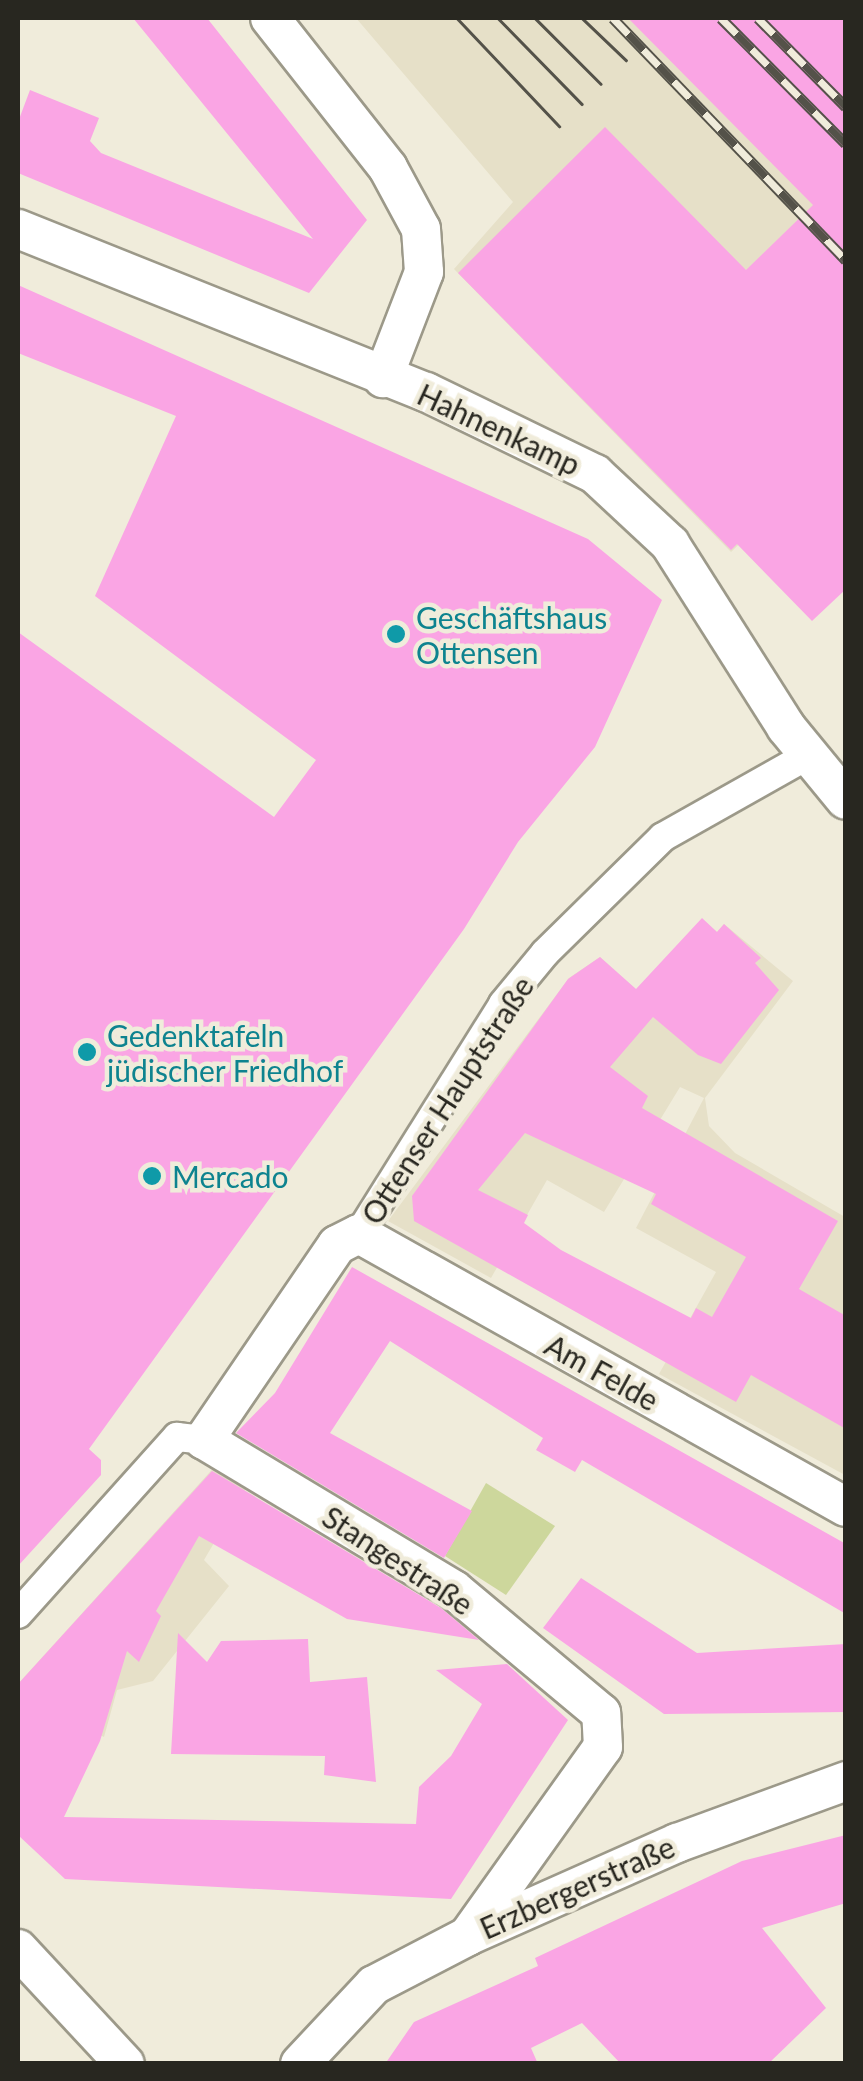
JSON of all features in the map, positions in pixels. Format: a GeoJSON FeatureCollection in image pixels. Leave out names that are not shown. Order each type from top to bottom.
{"type":"FeatureCollection","features":[{"type":"Feature","properties":{"kind":"street"},"geometry":{"type":"LineString","coordinates":[[270,18],[388,168],[421,229],[424,272],[384,378]]}},
{"type":"Feature","properties":{"kind":"street","name":"Hahnenkamp"},"geometry":{"type":"LineString","coordinates":[[18,229],[554,450],[633,504],[688,568],[807,756],[846,800]]}},
{"type":"Feature","properties":{"kind":"street","name":"Ottenser Hauptstraße"},"geometry":{"type":"LineString","coordinates":[[204,1440],[337,1245],[359,1234],[503,1004],[545,954],[663,837],[807,756]]}},
{"type":"Feature","properties":{"kind":"street","name":"Am Felde"},"geometry":{"type":"LineString","coordinates":[[359,1234],[846,1507]]}},
{"type":"Feature","properties":{"kind":"street"},"geometry":{"type":"LineString","coordinates":[[18,1614],[178,1436],[204,1440]]}},
{"type":"Feature","properties":{"kind":"street","name":"Stangestraße"},"geometry":{"type":"LineString","coordinates":[[204,1440],[454,1590],[601,1712],[603,1746]]}},
{"type":"Feature","properties":{"kind":"street","name":"Erzbergerstraße"},"geometry":{"type":"LineString","coordinates":[[468,1936],[603,1746]]}},
{"type":"Feature","properties":{"kind":"street","name":"Erzbergerstraße"},"geometry":{"type":"LineString","coordinates":[[468,1936],[677,1843],[846,1781]]}},
{"type":"Feature","properties":{"kind":"street"},"geometry":{"type":"LineString","coordinates":[[300,2064],[374,1985],[468,1936]]}},
{"type":"Feature","properties":{"kind":"street"},"geometry":{"type":"LineString","coordinates":[[18,1949],[125,2064]]}},
{"type":"Feature","properties":{"kind":"shaded area"},"geometry":{"type":"Polygon","coordinates":[[[356,18],[845,18],[845,554],[789,496],[731,552],[454,269],[513,202],[356,18]]]}},
{"type":"Feature","properties":{"kind":"shaded area"},"geometry":{"type":"Polygon","coordinates":[[[702,919],[717,932],[724,924],[793,981],[705,1098],[709,1126],[735,1153],[845,1217],[845,1475],[659,1374],[716,1272],[636,1228],[704,1098],[680,1087],[604,1212],[547,1180],[491,1278],[388,1221],[569,978],[600,957],[640,993],[702,919]]]}},
{"type":"Feature","properties":{"kind":"shaded area"},"geometry":{"type":"Polygon","coordinates":[[[218,1463],[249,1483],[204,1560],[229,1586],[153,1681],[117,1690],[104,1737],[76,1723],[46,1785],[18,1788],[18,1684],[218,1463]]]}},
{"type":"Feature","properties":{"kind":"green space"},"geometry":{"type":"Polygon","coordinates":[[[486,1483],[555,1526],[506,1595],[445,1556],[486,1483]]]}},
{"type":"Feature","properties":{"kind":"building"},"geometry":{"type":"Polygon","coordinates":[[[133,18],[207,18],[367,220],[309,293],[18,173],[18,122],[30,90],[99,118],[90,141],[101,153],[313,239],[133,18]]]}},
{"type":"Feature","properties":{"kind":"building"},"geometry":{"type":"Polygon","coordinates":[[[628,18],[846,18],[846,589],[812,621],[737,544],[731,550],[458,273],[605,127],[746,270],[813,205],[628,18]]]}},
{"type":"Feature","properties":{"kind":"building"},"geometry":{"type":"Polygon","coordinates":[[[18,285],[588,539],[662,600],[595,747],[518,842],[464,929],[89,1449],[101,1460],[101,1475],[18,1566],[18,632],[274,817],[316,760],[95,596],[176,416],[18,353],[18,285]]]}},
{"type":"Feature","properties":{"kind":"building"},"geometry":{"type":"Polygon","coordinates":[[[702,918],[717,932],[724,924],[761,958],[755,963],[779,990],[721,1064],[698,1055],[653,1017],[610,1067],[648,1096],[642,1108],[838,1221],[799,1289],[846,1316],[846,1429],[751,1375],[736,1402],[414,1221],[412,1196],[568,979],[600,957],[636,989],[702,918]],[[525,1133],[478,1190],[528,1215],[524,1223],[561,1250],[691,1318],[696,1308],[712,1317],[746,1257],[651,1204],[656,1194],[525,1133]]]}},
{"type":"Feature","properties":{"kind":"building"},"geometry":{"type":"Polygon","coordinates":[[[352,1267],[846,1544],[846,1614],[582,1460],[575,1472],[536,1450],[543,1438],[390,1341],[330,1433],[472,1511],[444,1558],[236,1433],[275,1393],[352,1267]]]}},
{"type":"Feature","properties":{"kind":"building"},"geometry":{"type":"Polygon","coordinates":[[[212,1471],[441,1608],[479,1640],[347,1619],[199,1536],[156,1611],[161,1616],[139,1662],[127,1651],[100,1741],[64,1817],[416,1824],[419,1787],[451,1756],[482,1704],[436,1670],[507,1664],[568,1720],[451,1899],[65,1879],[18,1835],[18,1684],[212,1471]]]}},
{"type":"Feature","properties":{"kind":"building"},"geometry":{"type":"Polygon","coordinates":[[[581,1578],[697,1653],[846,1644],[846,1712],[664,1714],[543,1628],[581,1578]]]}},
{"type":"Feature","properties":{"kind":"building"},"geometry":{"type":"Polygon","coordinates":[[[178,1633],[207,1662],[221,1641],[308,1639],[310,1682],[367,1677],[376,1782],[324,1775],[325,1756],[171,1754],[178,1633]]]}},
{"type":"Feature","properties":{"kind":"building"},"geometry":{"type":"Polygon","coordinates":[[[846,1835],[846,1903],[762,1928],[826,2008],[768,2064],[621,2064],[582,2023],[531,2048],[538,2064],[385,2064],[414,2022],[538,1966],[535,1958],[742,1861],[846,1835]]]}},
{"type":"Feature","properties":{"kind":"tram line"},"geometry":{"type":"LineString","coordinates":[[457,18],[559,126]]}},
{"type":"Feature","properties":{"kind":"tram line"},"geometry":{"type":"LineString","coordinates":[[498,18],[582,104]]}},
{"type":"Feature","properties":{"kind":"tram line"},"geometry":{"type":"LineString","coordinates":[[535,18],[601,84]]}},
{"type":"Feature","properties":{"kind":"tram line"},"geometry":{"type":"LineString","coordinates":[[582,18],[626,60]]}},
{"type":"Feature","properties":{"kind":"railway"},"geometry":{"type":"LineString","coordinates":[[613,18],[846,260]]}},
{"type":"Feature","properties":{"kind":"railway"},"geometry":{"type":"LineString","coordinates":[[721,18],[846,144]]}},
{"type":"Feature","properties":{"kind":"railway"},"geometry":{"type":"LineString","coordinates":[[758,18],[846,107]]}},
{"type":"Feature","properties":{"kind":"place","name":"Geschäftshaus Ottensen"},"geometry":{"type":"Point","coordinates":[396,634]}},
{"type":"Feature","properties":{"kind":"place","name":"Gedenktafeln jüdischer Friedhof"},"geometry":{"type":"Point","coordinates":[87,1052]}},
{"type":"Feature","properties":{"kind":"place","name":"Mercado"},"geometry":{"type":"Point","coordinates":[152,1176]}}]}
